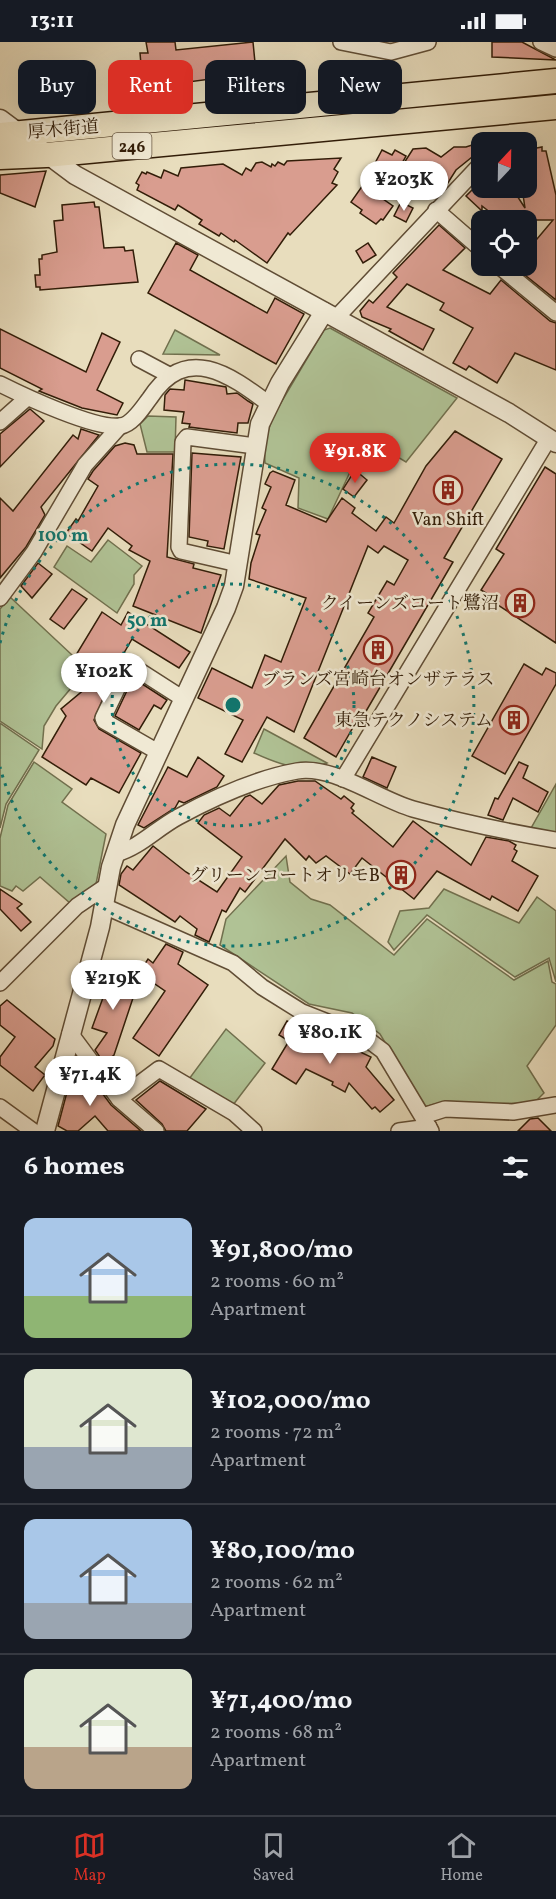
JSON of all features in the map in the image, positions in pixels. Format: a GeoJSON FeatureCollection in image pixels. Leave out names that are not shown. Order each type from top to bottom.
{"type":"FeatureCollection","features":[{"type":"Feature","properties":{"kind":"highway","name":"厚木街道"},"geometry":{"type":"LineString","coordinates":[[6,129],[556,81]]}},
{"type":"Feature","properties":{"kind":"highway","name":"厚木街道"},"geometry":{"type":"LineString","coordinates":[[0,157],[46,155],[556,107]]}},
{"type":"Feature","properties":{"kind":"street"},"geometry":{"type":"LineString","coordinates":[[341,42],[391,52],[428,42]]}},
{"type":"Feature","properties":{"kind":"street"},"geometry":{"type":"LineString","coordinates":[[541,42],[556,49]]}},
{"type":"Feature","properties":{"kind":"street"},"geometry":{"type":"LineString","coordinates":[[6,129],[75,175],[509,413],[552,440],[343,779]]}},
{"type":"Feature","properties":{"kind":"street"},"geometry":{"type":"LineString","coordinates":[[0,1107],[45,1130],[125,825],[182,698],[226,608],[238,564],[255,446],[269,404],[330,315],[471,174]]}},
{"type":"Feature","properties":{"kind":"street"},"geometry":{"type":"LineString","coordinates":[[435,210],[471,241]]}},
{"type":"Feature","properties":{"kind":"street"},"geometry":{"type":"LineString","coordinates":[[511,276],[556,313]]}},
{"type":"Feature","properties":{"kind":"street"},"geometry":{"type":"LineString","coordinates":[[139,359],[169,375]]}},
{"type":"Feature","properties":{"kind":"street"},"geometry":{"type":"LineString","coordinates":[[0,598],[34,552],[85,465],[120,426],[132,420],[169,375],[190,368],[216,370],[235,378],[269,404]]}},
{"type":"Feature","properties":{"kind":"street"},"geometry":{"type":"LineString","coordinates":[[0,384],[27,398],[80,418],[120,426]]}},
{"type":"Feature","properties":{"kind":"street"},"geometry":{"type":"LineString","coordinates":[[0,422],[27,398]]}},
{"type":"Feature","properties":{"kind":"street"},"geometry":{"type":"LineString","coordinates":[[238,564],[181,551],[179,547],[183,442],[187,437],[255,446]]}},
{"type":"Feature","properties":{"kind":"street"},"geometry":{"type":"LineString","coordinates":[[158,752],[104,721],[103,718],[131,663],[182,698]]}},
{"type":"Feature","properties":{"kind":"street"},"geometry":{"type":"LineString","coordinates":[[116,854],[144,841],[176,818],[260,782],[298,771],[321,772],[343,779],[373,794],[411,808],[484,827],[556,840]]}},
{"type":"Feature","properties":{"kind":"street"},"geometry":{"type":"LineString","coordinates":[[0,983],[78,906],[108,885]]}},
{"type":"Feature","properties":{"kind":"street"},"geometry":{"type":"LineString","coordinates":[[104,906],[233,963],[262,987],[302,1012],[363,1036],[382,1051],[428,1125]]}},
{"type":"Feature","properties":{"kind":"street"},"geometry":{"type":"LineString","coordinates":[[70,1033],[119,1099],[156,1131]]}},
{"type":"Feature","properties":{"kind":"street"},"geometry":{"type":"LineString","coordinates":[[119,1099],[159,1069],[234,1113],[254,1131]]}},
{"type":"Feature","properties":{"kind":"street"},"geometry":{"type":"LineString","coordinates":[[399,1131],[428,1125],[445,1109],[513,1112],[556,1105]]}},
{"type":"Feature","properties":{"kind":"green space"},"geometry":{"type":"Polygon","coordinates":[[[330,328],[457,398],[406,462],[366,438],[328,519],[298,508],[299,478],[265,463],[264,444],[273,416],[324,330],[330,328]]]}},
{"type":"Feature","properties":{"kind":"green space"},"geometry":{"type":"Polygon","coordinates":[[[175,330],[220,355],[163,354],[175,330]]]}},
{"type":"Feature","properties":{"kind":"green space"},"geometry":{"type":"Polygon","coordinates":[[[148,416],[176,417],[175,452],[147,452],[140,424],[148,416]]]}},
{"type":"Feature","properties":{"kind":"green space"},"geometry":{"type":"Polygon","coordinates":[[[108,540],[142,566],[134,575],[134,584],[117,613],[54,567],[67,546],[91,562],[108,540]]]}},
{"type":"Feature","properties":{"kind":"green space"},"geometry":{"type":"Polygon","coordinates":[[[10,597],[87,669],[56,706],[44,726],[42,749],[0,721],[0,609],[10,597]]]}},
{"type":"Feature","properties":{"kind":"green space"},"geometry":{"type":"Polygon","coordinates":[[[0,723],[39,750],[6,804],[0,828],[0,723]]]}},
{"type":"Feature","properties":{"kind":"green space"},"geometry":{"type":"Polygon","coordinates":[[[264,729],[327,763],[308,767],[290,766],[254,753],[264,729]]]}},
{"type":"Feature","properties":{"kind":"green space"},"geometry":{"type":"Polygon","coordinates":[[[34,762],[72,789],[62,802],[106,834],[96,884],[70,903],[40,877],[23,891],[16,886],[12,891],[0,886],[0,838],[8,805],[34,762]]]}},
{"type":"Feature","properties":{"kind":"green space"},"geometry":{"type":"Polygon","coordinates":[[[556,784],[556,834],[530,830],[556,784]]]}},
{"type":"Feature","properties":{"kind":"green space"},"geometry":{"type":"Polygon","coordinates":[[[286,856],[290,882],[311,899],[330,905],[394,955],[427,919],[514,980],[548,961],[552,982],[556,984],[556,1025],[527,1066],[544,1093],[534,1103],[488,1104],[446,1101],[424,1107],[380,1034],[352,1013],[309,1004],[220,945],[226,919],[286,856]]]}},
{"type":"Feature","properties":{"kind":"green space"},"geometry":{"type":"Polygon","coordinates":[[[444,889],[519,923],[537,897],[556,911],[556,982],[549,958],[515,977],[427,915],[394,950],[388,942],[400,911],[429,908],[444,889]]]}},
{"type":"Feature","properties":{"kind":"green space"},"geometry":{"type":"Polygon","coordinates":[[[226,1029],[265,1063],[233,1105],[189,1079],[226,1029]]]}},
{"type":"Feature","properties":{"kind":"building"},"geometry":{"type":"Polygon","coordinates":[[[146,42],[175,42],[176,50],[253,42],[255,60],[205,60],[205,80],[193,81],[193,60],[141,60],[140,53],[148,53],[146,42]]]}},
{"type":"Feature","properties":{"kind":"building"},"geometry":{"type":"Polygon","coordinates":[[[492,42],[522,42],[556,60],[492,57],[492,42]]]}},
{"type":"Feature","properties":{"kind":"building"},"geometry":{"type":"Polygon","coordinates":[[[471,145],[471,158],[456,170],[444,189],[404,163],[413,149],[426,148],[441,157],[454,147],[471,145]]]}},
{"type":"Feature","properties":{"kind":"building"},"geometry":{"type":"Polygon","coordinates":[[[542,147],[542,151],[546,151],[556,195],[556,300],[526,276],[537,276],[537,239],[553,220],[537,220],[537,210],[487,210],[482,206],[481,210],[466,196],[471,191],[471,198],[518,198],[525,208],[524,198],[537,198],[537,148],[542,147]]]}},
{"type":"Feature","properties":{"kind":"building"},"geometry":{"type":"Polygon","coordinates":[[[382,150],[392,155],[395,150],[406,156],[397,172],[387,167],[373,192],[393,206],[383,220],[381,219],[376,224],[360,213],[362,210],[351,202],[375,168],[373,167],[382,150]]]}},
{"type":"Feature","properties":{"kind":"building"},"geometry":{"type":"Polygon","coordinates":[[[341,158],[334,169],[338,172],[332,183],[337,185],[290,235],[288,233],[267,263],[235,240],[234,242],[221,233],[219,236],[199,224],[202,220],[178,205],[175,210],[137,190],[139,185],[136,183],[142,172],[161,178],[164,170],[178,176],[181,168],[223,164],[242,175],[246,168],[251,171],[256,163],[262,162],[271,167],[272,164],[275,166],[278,162],[284,165],[287,161],[341,158]]]}},
{"type":"Feature","properties":{"kind":"building"},"geometry":{"type":"Polygon","coordinates":[[[46,171],[35,207],[0,193],[0,175],[46,171]]]}},
{"type":"Feature","properties":{"kind":"building"},"geometry":{"type":"Polygon","coordinates":[[[94,202],[95,207],[99,207],[104,248],[124,247],[125,251],[133,250],[138,282],[40,290],[40,287],[36,287],[35,275],[40,275],[39,259],[42,259],[42,255],[57,252],[54,221],[63,220],[62,205],[94,202]]]}},
{"type":"Feature","properties":{"kind":"building"},"geometry":{"type":"Polygon","coordinates":[[[401,202],[413,208],[406,222],[394,216],[401,202]]]}},
{"type":"Feature","properties":{"kind":"building"},"geometry":{"type":"Polygon","coordinates":[[[439,225],[465,248],[443,270],[490,294],[501,280],[550,321],[556,323],[556,370],[515,353],[497,383],[469,366],[466,370],[453,363],[473,328],[440,310],[444,303],[407,284],[387,307],[434,329],[423,350],[389,331],[391,329],[362,317],[360,311],[369,300],[373,303],[397,277],[393,273],[439,225]]]}},
{"type":"Feature","properties":{"kind":"building"},"geometry":{"type":"Polygon","coordinates":[[[176,243],[198,255],[190,270],[267,313],[275,298],[304,314],[276,364],[148,293],[176,243]]]}},
{"type":"Feature","properties":{"kind":"building"},"geometry":{"type":"Polygon","coordinates":[[[368,243],[376,255],[363,263],[356,251],[368,243]]]}},
{"type":"Feature","properties":{"kind":"building"},"geometry":{"type":"Polygon","coordinates":[[[0,329],[86,372],[102,333],[120,342],[97,390],[123,403],[117,415],[82,408],[39,391],[42,389],[0,368],[0,329]]]}},
{"type":"Feature","properties":{"kind":"building"},"geometry":{"type":"Polygon","coordinates":[[[185,380],[226,387],[227,394],[237,393],[253,404],[248,423],[238,423],[237,433],[189,427],[190,424],[182,423],[184,412],[164,410],[165,395],[170,389],[184,390],[185,380]]]}},
{"type":"Feature","properties":{"kind":"building"},"geometry":{"type":"Polygon","coordinates":[[[30,409],[44,421],[0,467],[0,434],[30,409]]]}},
{"type":"Feature","properties":{"kind":"building"},"geometry":{"type":"Polygon","coordinates":[[[81,429],[99,435],[41,507],[45,515],[26,547],[0,578],[0,498],[13,511],[73,435],[78,439],[81,429]]]}},
{"type":"Feature","properties":{"kind":"building"},"geometry":{"type":"Polygon","coordinates":[[[455,431],[502,459],[444,558],[453,562],[358,725],[355,724],[336,757],[304,738],[374,617],[368,613],[387,581],[394,585],[408,560],[384,546],[378,553],[368,546],[294,732],[267,717],[242,762],[225,754],[243,720],[198,698],[212,668],[252,688],[265,655],[281,662],[306,598],[249,579],[251,563],[260,535],[256,534],[266,510],[262,508],[271,487],[265,484],[270,473],[273,471],[295,480],[286,505],[326,522],[342,498],[355,508],[352,513],[376,531],[386,517],[394,523],[426,466],[455,431]]]}},
{"type":"Feature","properties":{"kind":"building"},"geometry":{"type":"Polygon","coordinates":[[[125,443],[134,445],[137,454],[173,454],[167,557],[194,564],[193,568],[221,575],[201,633],[133,606],[150,561],[129,550],[132,546],[108,528],[92,551],[66,533],[76,519],[78,521],[98,486],[88,479],[93,471],[115,446],[125,443]]]}},
{"type":"Feature","properties":{"kind":"building"},"geometry":{"type":"Polygon","coordinates":[[[370,445],[381,454],[370,468],[359,459],[370,445]]]}},
{"type":"Feature","properties":{"kind":"building"},"geometry":{"type":"Polygon","coordinates":[[[192,453],[241,457],[224,549],[207,546],[208,541],[189,537],[192,453]]]}},
{"type":"Feature","properties":{"kind":"building"},"geometry":{"type":"Polygon","coordinates":[[[545,467],[556,474],[556,643],[484,596],[486,593],[481,590],[504,554],[496,549],[545,467]]]}},
{"type":"Feature","properties":{"kind":"building"},"geometry":{"type":"Polygon","coordinates":[[[355,470],[367,480],[354,497],[343,489],[355,470]]]}},
{"type":"Feature","properties":{"kind":"building"},"geometry":{"type":"Polygon","coordinates":[[[38,563],[52,574],[32,598],[21,586],[38,563]]]}},
{"type":"Feature","properties":{"kind":"building"},"geometry":{"type":"Polygon","coordinates":[[[72,589],[87,599],[64,629],[50,619],[72,589]]]}},
{"type":"Feature","properties":{"kind":"building"},"geometry":{"type":"Polygon","coordinates":[[[102,612],[121,625],[128,612],[190,652],[179,668],[132,639],[120,660],[94,720],[99,729],[141,753],[119,793],[91,778],[86,785],[42,757],[66,716],[61,709],[86,688],[96,667],[76,655],[102,612]]]}},
{"type":"Feature","properties":{"kind":"building","name":"東急テクノシステム"},"geometry":{"type":"Polygon","coordinates":[[[524,664],[542,675],[546,668],[556,673],[556,684],[505,774],[472,756],[524,664]]]}},
{"type":"Feature","properties":{"kind":"building"},"geometry":{"type":"Polygon","coordinates":[[[133,678],[167,700],[161,709],[154,705],[139,730],[115,716],[133,678]]]}},
{"type":"Feature","properties":{"kind":"building"},"geometry":{"type":"Polygon","coordinates":[[[198,757],[224,776],[217,787],[184,803],[179,801],[175,808],[144,828],[138,825],[168,767],[187,777],[198,757]]]}},
{"type":"Feature","properties":{"kind":"building"},"geometry":{"type":"Polygon","coordinates":[[[372,757],[396,767],[387,788],[363,777],[372,757]]]}},
{"type":"Feature","properties":{"kind":"building"},"geometry":{"type":"Polygon","coordinates":[[[519,762],[528,766],[523,778],[548,792],[538,812],[513,798],[503,820],[488,815],[495,798],[498,799],[519,762]]]}},
{"type":"Feature","properties":{"kind":"building"},"geometry":{"type":"Polygon","coordinates":[[[298,781],[315,781],[341,799],[344,796],[354,804],[351,808],[354,811],[352,813],[393,847],[413,821],[471,865],[486,837],[509,841],[516,845],[514,849],[517,851],[512,861],[538,876],[518,911],[492,896],[490,900],[437,871],[414,899],[362,858],[350,874],[326,856],[316,863],[309,856],[306,860],[285,839],[245,892],[240,888],[226,912],[222,910],[209,942],[195,935],[197,929],[180,916],[175,922],[119,885],[121,874],[127,866],[133,870],[153,846],[186,872],[217,892],[242,857],[198,823],[204,815],[219,808],[230,816],[245,797],[250,795],[262,804],[279,785],[298,781]]]}},
{"type":"Feature","properties":{"kind":"building"},"geometry":{"type":"Polygon","coordinates":[[[0,889],[22,904],[17,908],[31,922],[21,931],[0,909],[0,889]]]}},
{"type":"Feature","properties":{"kind":"building"},"geometry":{"type":"Polygon","coordinates":[[[166,944],[183,952],[178,964],[208,985],[159,1056],[133,1038],[165,991],[139,973],[148,959],[153,963],[166,944]]]}},
{"type":"Feature","properties":{"kind":"building"},"geometry":{"type":"Polygon","coordinates":[[[105,972],[138,983],[114,1055],[104,1063],[95,1050],[107,1033],[92,1028],[104,995],[94,991],[99,973],[105,975],[105,972]]]}},
{"type":"Feature","properties":{"kind":"building"},"geometry":{"type":"Polygon","coordinates":[[[7,1000],[55,1039],[53,1046],[35,1067],[45,1075],[33,1091],[0,1065],[0,1057],[15,1037],[0,1025],[0,1006],[7,1000]]]}},
{"type":"Feature","properties":{"kind":"building"},"geometry":{"type":"Polygon","coordinates":[[[287,1021],[328,1044],[331,1038],[371,1057],[366,1067],[394,1100],[380,1112],[375,1107],[372,1109],[349,1083],[345,1092],[332,1085],[333,1082],[306,1069],[296,1084],[272,1069],[289,1041],[279,1035],[287,1021]]]}},
{"type":"Feature","properties":{"kind":"building"},"geometry":{"type":"Polygon","coordinates":[[[82,1066],[111,1105],[141,1131],[108,1131],[95,1116],[78,1131],[67,1131],[58,1126],[71,1077],[82,1066]]]}},
{"type":"Feature","properties":{"kind":"building"},"geometry":{"type":"Polygon","coordinates":[[[160,1081],[206,1109],[187,1131],[166,1131],[162,1124],[136,1100],[160,1081]]]}},
{"type":"Feature","properties":{"kind":"building"},"geometry":{"type":"Polygon","coordinates":[[[538,1118],[551,1131],[518,1131],[530,1119],[538,1118]]]}},
{"type":"Feature","properties":{"kind":"place","name":"Van Shift"},"geometry":{"type":"Point","coordinates":[448,490]}},
{"type":"Feature","properties":{"kind":"place","name":"クイーンズコート鷺沼"},"geometry":{"type":"Point","coordinates":[520,603]}},
{"type":"Feature","properties":{"kind":"place","name":"ブランズ宮崎台オンザテラス"},"geometry":{"type":"Point","coordinates":[378,650]}},
{"type":"Feature","properties":{"kind":"place","name":"東急テクノシステム"},"geometry":{"type":"Point","coordinates":[514,720]}},
{"type":"Feature","properties":{"kind":"place","name":"グリーンコートオリモB"},"geometry":{"type":"Point","coordinates":[401,875]}}]}
